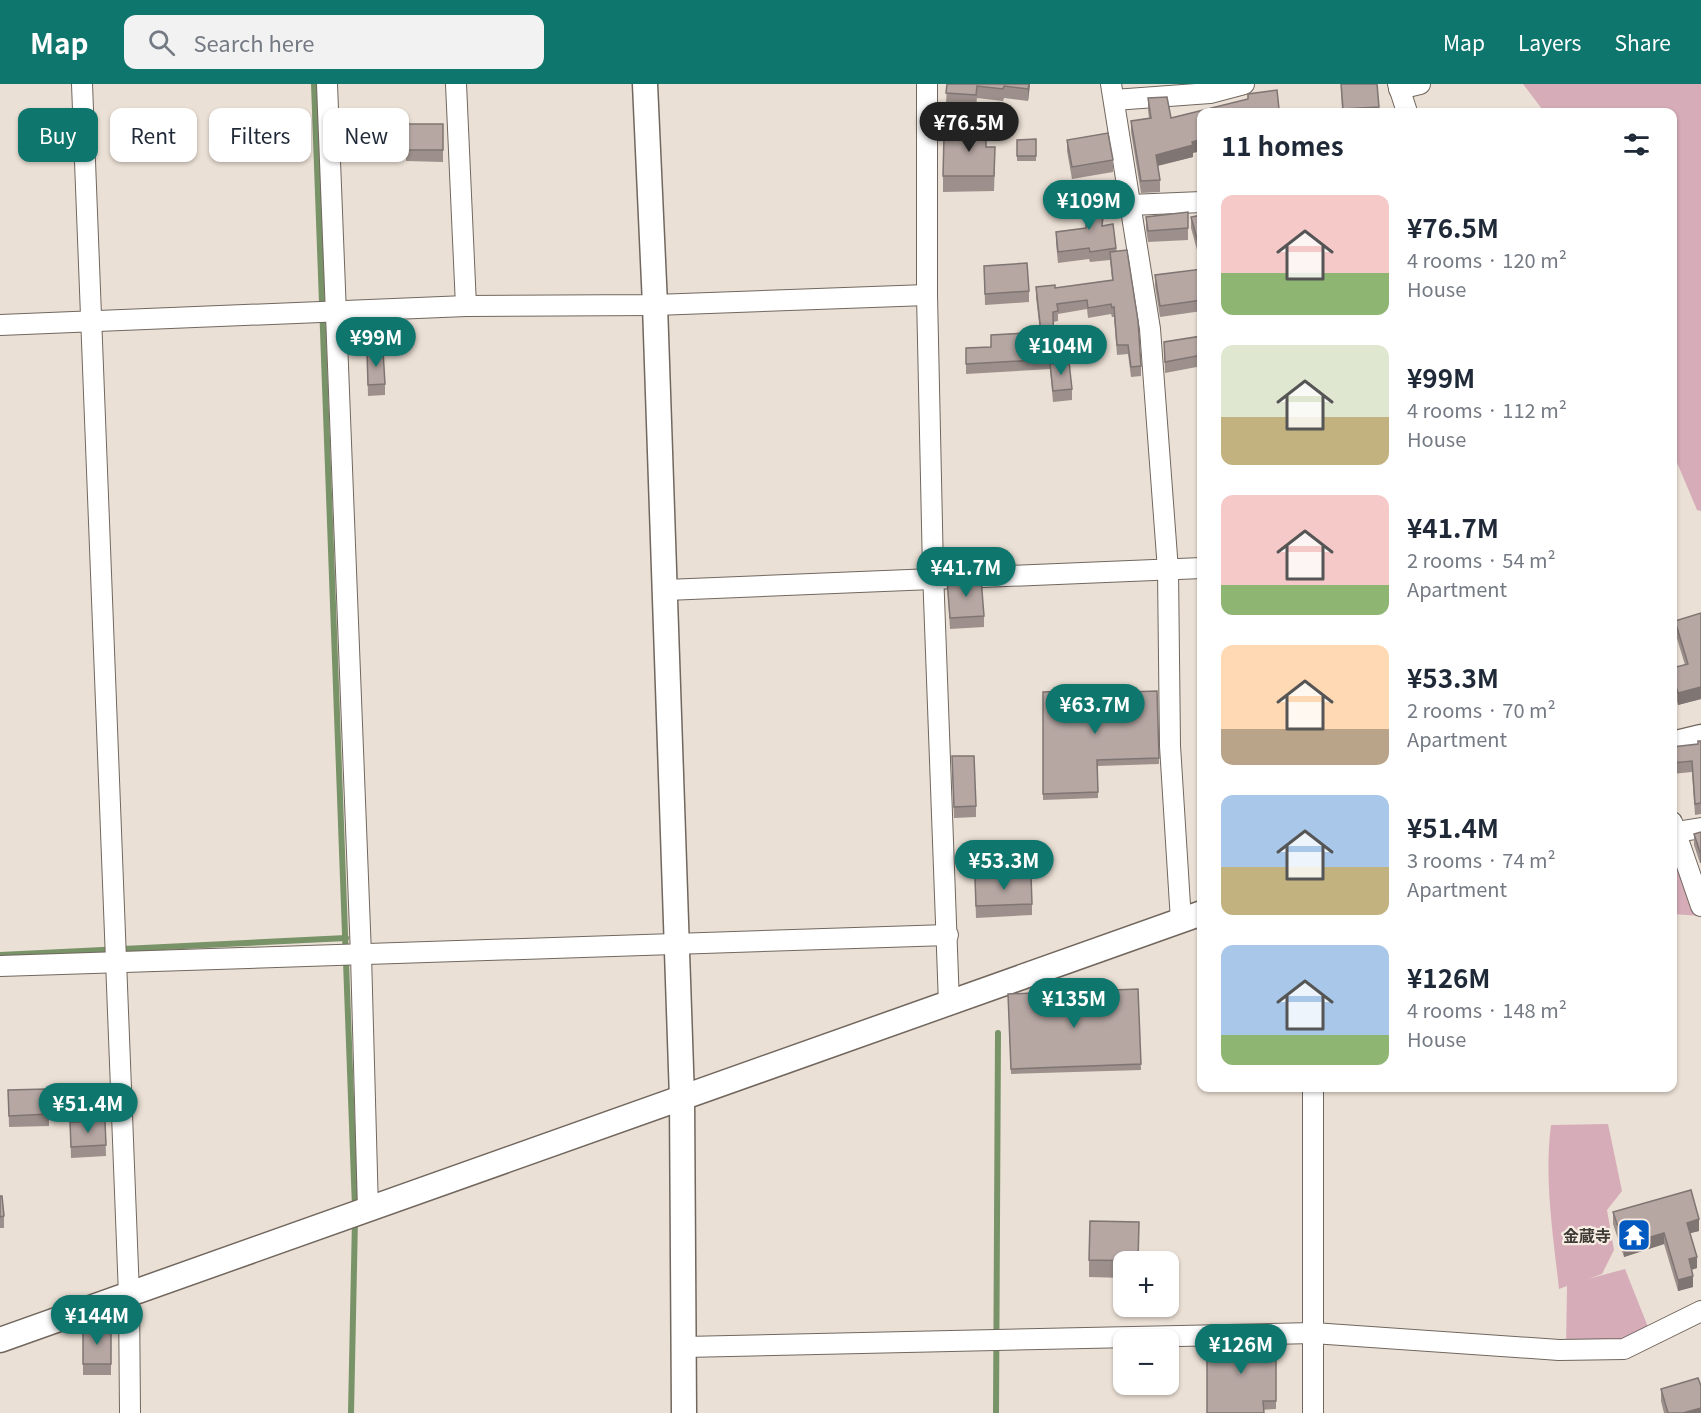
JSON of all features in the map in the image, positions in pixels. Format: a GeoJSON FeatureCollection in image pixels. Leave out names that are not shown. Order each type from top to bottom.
{"type":"FeatureCollection","features":[{"type":"Feature","properties":{"kind":"street"},"geometry":{"type":"LineString","coordinates":[[82,84],[129,1295],[130,1413]]}},
{"type":"Feature","properties":{"kind":"street"},"geometry":{"type":"LineString","coordinates":[[327,84],[361,955],[368,1210]]}},
{"type":"Feature","properties":{"kind":"street"},"geometry":{"type":"LineString","coordinates":[[456,84],[466,306]]}},
{"type":"Feature","properties":{"kind":"street"},"geometry":{"type":"LineString","coordinates":[[645,84],[666,590],[682,1098],[684,1413]]}},
{"type":"Feature","properties":{"kind":"street"},"geometry":{"type":"LineString","coordinates":[[927,84],[927,295],[933,579],[949,1004]]}},
{"type":"Feature","properties":{"kind":"street"},"geometry":{"type":"LineString","coordinates":[[0,1340],[1191,917],[1170,746],[1168,570],[1150,330],[1113,92],[1210,93],[1244,84]]}},
{"type":"Feature","properties":{"kind":"street"},"geometry":{"type":"LineString","coordinates":[[1406,108],[1398,86],[1420,84]]}},
{"type":"Feature","properties":{"kind":"street"},"geometry":{"type":"LineString","coordinates":[[1130,205],[1197,202]]}},
{"type":"Feature","properties":{"kind":"street"},"geometry":{"type":"LineString","coordinates":[[0,325],[466,306],[655,305],[927,295]]}},
{"type":"Feature","properties":{"kind":"street"},"geometry":{"type":"LineString","coordinates":[[666,590],[1197,568]]}},
{"type":"Feature","properties":{"kind":"street"},"geometry":{"type":"LineString","coordinates":[[1677,743],[1701,737]]}},
{"type":"Feature","properties":{"kind":"street"},"geometry":{"type":"LineString","coordinates":[[1677,827],[1701,828]]}},
{"type":"Feature","properties":{"kind":"street"},"geometry":{"type":"LineString","coordinates":[[1677,836],[1701,906]]}},
{"type":"Feature","properties":{"kind":"street"},"geometry":{"type":"LineString","coordinates":[[0,966],[676,946],[948,935]]}},
{"type":"Feature","properties":{"kind":"street"},"geometry":{"type":"LineString","coordinates":[[1313,1092],[1313,1413]]}},
{"type":"Feature","properties":{"kind":"street"},"geometry":{"type":"LineString","coordinates":[[685,1347],[1313,1333],[1559,1350],[1624,1349],[1701,1311]]}},
{"type":"Feature","properties":{"kind":"shaded area"},"geometry":{"type":"Polygon","coordinates":[[[1523,84],[1701,84],[1701,511],[1697,510],[1677,462],[1677,108],[1541,108],[1523,84]]]}},
{"type":"Feature","properties":{"kind":"shaded area"},"geometry":{"type":"Polygon","coordinates":[[[1677,836],[1701,906],[1701,916],[1677,914],[1677,836]]]}},
{"type":"Feature","properties":{"kind":"shaded area"},"geometry":{"type":"Polygon","coordinates":[[[1608,1124],[1622,1191],[1607,1210],[1614,1250],[1602,1274],[1588,1279],[1625,1269],[1650,1332],[1624,1349],[1566,1349],[1567,1286],[1559,1289],[1550,1207],[1548,1166],[1551,1125],[1608,1124]]]}},
{"type":"Feature","properties":{"kind":"building"},"geometry":{"type":"Polygon","coordinates":[[[947,84],[1029,84],[1028,89],[977,86],[976,95],[946,93],[947,84]]]}},
{"type":"Feature","properties":{"kind":"building"},"geometry":{"type":"Polygon","coordinates":[[[1341,84],[1377,84],[1379,107],[1343,108],[1341,84]]]}},
{"type":"Feature","properties":{"kind":"building"},"geometry":{"type":"Polygon","coordinates":[[[1277,90],[1279,108],[1212,108],[1248,99],[1248,94],[1277,90]]]}},
{"type":"Feature","properties":{"kind":"building"},"geometry":{"type":"Polygon","coordinates":[[[1167,97],[1171,118],[1197,112],[1197,140],[1192,142],[1193,145],[1156,155],[1160,180],[1141,181],[1131,121],[1151,118],[1148,98],[1167,97]]]}},
{"type":"Feature","properties":{"kind":"building"},"geometry":{"type":"Polygon","coordinates":[[[969,119],[986,119],[986,147],[995,147],[994,176],[943,176],[944,136],[969,137],[969,119]]]}},
{"type":"Feature","properties":{"kind":"building"},"geometry":{"type":"Polygon","coordinates":[[[409,124],[443,124],[443,150],[409,150],[409,124]]]}},
{"type":"Feature","properties":{"kind":"building"},"geometry":{"type":"Polygon","coordinates":[[[1108,133],[1113,160],[1072,167],[1067,140],[1108,133]]]}},
{"type":"Feature","properties":{"kind":"building"},"geometry":{"type":"Polygon","coordinates":[[[1036,139],[1036,156],[1017,156],[1017,140],[1036,139]]]}},
{"type":"Feature","properties":{"kind":"building"},"geometry":{"type":"Polygon","coordinates":[[[1087,195],[1104,197],[1102,226],[1113,224],[1116,248],[1090,252],[1089,248],[1058,252],[1056,232],[1086,228],[1087,195]]]}},
{"type":"Feature","properties":{"kind":"building"},"geometry":{"type":"Polygon","coordinates":[[[1188,212],[1188,228],[1148,231],[1146,217],[1188,212]]]}},
{"type":"Feature","properties":{"kind":"building"},"geometry":{"type":"Polygon","coordinates":[[[1197,216],[1197,239],[1191,217],[1197,216]]]}},
{"type":"Feature","properties":{"kind":"building"},"geometry":{"type":"Polygon","coordinates":[[[1127,250],[1138,321],[1141,366],[1131,367],[1128,345],[1117,345],[1114,307],[1112,308],[1111,304],[1088,308],[1087,300],[1057,304],[1058,311],[1053,312],[1054,359],[966,364],[966,348],[991,347],[991,335],[1041,332],[1036,287],[1055,285],[1055,288],[1113,280],[1110,252],[1127,250]]]}},
{"type":"Feature","properties":{"kind":"building"},"geometry":{"type":"Polygon","coordinates":[[[1027,263],[1029,291],[985,294],[984,266],[1027,263]]]}},
{"type":"Feature","properties":{"kind":"building"},"geometry":{"type":"Polygon","coordinates":[[[1197,270],[1197,301],[1160,306],[1155,275],[1197,270]]]}},
{"type":"Feature","properties":{"kind":"building"},"geometry":{"type":"Polygon","coordinates":[[[350,321],[377,321],[377,343],[350,343],[350,321]]]}},
{"type":"Feature","properties":{"kind":"building"},"geometry":{"type":"Polygon","coordinates":[[[1197,337],[1197,356],[1165,362],[1164,342],[1197,337]]]}},
{"type":"Feature","properties":{"kind":"building"},"geometry":{"type":"Polygon","coordinates":[[[383,351],[385,384],[368,385],[367,352],[383,351]]]}},
{"type":"Feature","properties":{"kind":"building"},"geometry":{"type":"Polygon","coordinates":[[[1069,362],[1072,389],[1053,391],[1050,364],[1069,362]]]}},
{"type":"Feature","properties":{"kind":"building"},"geometry":{"type":"Polygon","coordinates":[[[981,578],[984,616],[950,618],[947,580],[981,578]]]}},
{"type":"Feature","properties":{"kind":"building"},"geometry":{"type":"Polygon","coordinates":[[[1701,613],[1701,687],[1678,693],[1677,667],[1688,664],[1677,620],[1701,613]]]}},
{"type":"Feature","properties":{"kind":"building"},"geometry":{"type":"Polygon","coordinates":[[[1099,690],[1099,693],[1157,691],[1159,758],[1097,760],[1098,792],[1043,794],[1043,692],[1099,690]]]}},
{"type":"Feature","properties":{"kind":"building"},"geometry":{"type":"Polygon","coordinates":[[[1698,741],[1701,741],[1701,803],[1695,804],[1692,761],[1677,762],[1677,746],[1698,744],[1698,741]]]}},
{"type":"Feature","properties":{"kind":"building"},"geometry":{"type":"Polygon","coordinates":[[[952,756],[974,756],[976,806],[954,807],[952,756]]]}},
{"type":"Feature","properties":{"kind":"building"},"geometry":{"type":"Polygon","coordinates":[[[1701,832],[1701,851],[1700,852],[1694,834],[1701,832]]]}},
{"type":"Feature","properties":{"kind":"building"},"geometry":{"type":"Polygon","coordinates":[[[1031,875],[1032,904],[976,906],[975,878],[1031,875]]]}},
{"type":"Feature","properties":{"kind":"building"},"geometry":{"type":"Polygon","coordinates":[[[1138,989],[1141,1064],[1011,1069],[1008,994],[1138,989]]]}},
{"type":"Feature","properties":{"kind":"building"},"geometry":{"type":"Polygon","coordinates":[[[47,1089],[49,1114],[9,1116],[8,1090],[47,1089]]]}},
{"type":"Feature","properties":{"kind":"building"},"geometry":{"type":"Polygon","coordinates":[[[105,1121],[106,1145],[71,1147],[70,1122],[105,1121]]]}},
{"type":"Feature","properties":{"kind":"building"},"geometry":{"type":"Polygon","coordinates":[[[1691,1190],[1699,1219],[1687,1223],[1697,1257],[1689,1259],[1693,1276],[1678,1280],[1664,1233],[1624,1245],[1613,1212],[1691,1190]]]}},
{"type":"Feature","properties":{"kind":"building"},"geometry":{"type":"Polygon","coordinates":[[[0,1196],[2,1196],[4,1216],[0,1217],[0,1196]]]}},
{"type":"Feature","properties":{"kind":"building"},"geometry":{"type":"Polygon","coordinates":[[[1090,1221],[1139,1222],[1138,1251],[1113,1251],[1113,1260],[1089,1260],[1090,1221]]]}},
{"type":"Feature","properties":{"kind":"building"},"geometry":{"type":"Polygon","coordinates":[[[83,1327],[111,1327],[111,1364],[83,1364],[83,1327]]]}},
{"type":"Feature","properties":{"kind":"building"},"geometry":{"type":"Polygon","coordinates":[[[1276,1338],[1276,1401],[1263,1401],[1264,1413],[1207,1413],[1207,1339],[1276,1338]]]}},
{"type":"Feature","properties":{"kind":"building"},"geometry":{"type":"Polygon","coordinates":[[[1698,1378],[1701,1386],[1701,1408],[1683,1413],[1668,1413],[1661,1389],[1698,1378]]]}},
{"type":"Feature","properties":{"kind":"waterway"},"geometry":{"type":"LineString","coordinates":[[314,84],[355,1208]]}},
{"type":"Feature","properties":{"kind":"waterway"},"geometry":{"type":"LineString","coordinates":[[0,955],[346,938]]}},
{"type":"Feature","properties":{"kind":"waterway"},"geometry":{"type":"LineString","coordinates":[[996,1413],[998,1033]]}},
{"type":"Feature","properties":{"kind":"waterway"},"geometry":{"type":"LineString","coordinates":[[351,1413],[355,1219]]}},
{"type":"Feature","properties":{"kind":"place","name":"金蔵寺"},"geometry":{"type":"Point","coordinates":[1634,1235]}}]}
